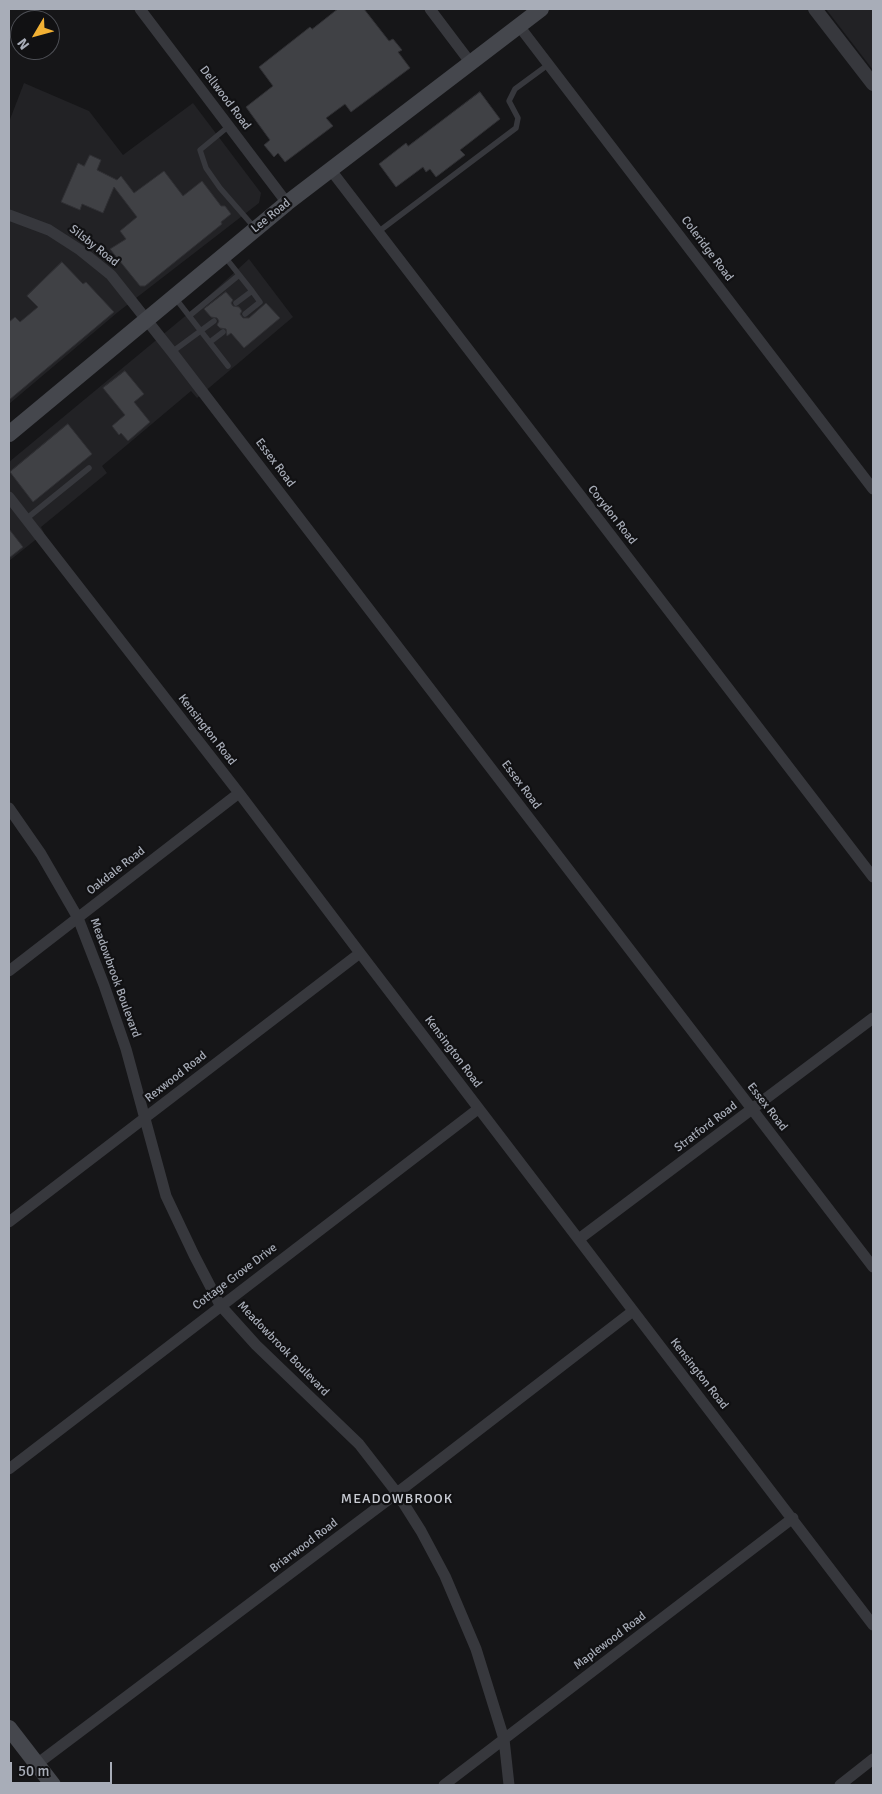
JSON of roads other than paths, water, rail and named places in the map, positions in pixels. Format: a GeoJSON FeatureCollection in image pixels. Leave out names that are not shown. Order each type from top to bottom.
{"type":"FeatureCollection","features":[{"type":"Feature","properties":{"kind":"main road","name":"Lee Road"},"geometry":{"type":"LineString","coordinates":[[9,434],[287,203],[541,9]]}},
{"type":"Feature","properties":{"kind":"main road"},"geometry":{"type":"LineString","coordinates":[[9,1728],[53,1785]]}},
{"type":"Feature","properties":{"kind":"street","name":"Dellwood Road"},"geometry":{"type":"LineString","coordinates":[[140,9],[287,203]]}},
{"type":"Feature","properties":{"kind":"street"},"geometry":{"type":"LineString","coordinates":[[430,9],[470,62]]}},
{"type":"Feature","properties":{"kind":"street"},"geometry":{"type":"LineString","coordinates":[[815,9],[873,84]]}},
{"type":"Feature","properties":{"kind":"street","name":"Coleridge Road"},"geometry":{"type":"LineString","coordinates":[[519,26],[873,489]]}},
{"type":"Feature","properties":{"kind":"street","name":"Corydon Road"},"geometry":{"type":"LineString","coordinates":[[330,169],[873,877]]}},
{"type":"Feature","properties":{"kind":"street","name":"Silsby Road"},"geometry":{"type":"LineString","coordinates":[[9,215],[50,230],[80,250],[111,275],[147,320]]}},
{"type":"Feature","properties":{"kind":"street","name":"Essex Road"},"geometry":{"type":"LineString","coordinates":[[147,320],[873,1267]]}},
{"type":"Feature","properties":{"kind":"street","name":"Kensington Road"},"geometry":{"type":"LineString","coordinates":[[9,497],[240,793],[478,1109],[873,1625]]}},
{"type":"Feature","properties":{"kind":"street","name":"Oakdale Road"},"geometry":{"type":"LineString","coordinates":[[9,971],[240,793]]}},
{"type":"Feature","properties":{"kind":"street","name":"Meadowbrook Boulevard"},"geometry":{"type":"LineString","coordinates":[[9,808],[41,854],[78,918],[126,1049],[166,1196],[194,1255],[220,1305],[256,1344],[359,1444],[397,1493],[422,1531],[445,1576],[476,1649],[504,1739],[509,1785]]}},
{"type":"Feature","properties":{"kind":"street","name":"Rexwood Road"},"geometry":{"type":"LineString","coordinates":[[9,1222],[360,953]]}},
{"type":"Feature","properties":{"kind":"street","name":"Stratford Road"},"geometry":{"type":"LineString","coordinates":[[579,1239],[873,1018]]}},
{"type":"Feature","properties":{"kind":"street","name":"Cottage Grove Drive"},"geometry":{"type":"LineString","coordinates":[[9,1469],[220,1305],[478,1109]]}},
{"type":"Feature","properties":{"kind":"street","name":"Briarwood Road"},"geometry":{"type":"LineString","coordinates":[[37,1764],[397,1493],[633,1311]]}},
{"type":"Feature","properties":{"kind":"street","name":"Maplewood Road"},"geometry":{"type":"LineString","coordinates":[[444,1785],[792,1518]]}},
{"type":"Feature","properties":{"kind":"street"},"geometry":{"type":"LineString","coordinates":[[840,1785],[873,1759]]}},
{"type":"Feature","properties":{"kind":"lane"},"geometry":{"type":"LineString","coordinates":[[378,232],[516,128],[518,118],[509,101],[515,88],[548,64]]}},
{"type":"Feature","properties":{"kind":"lane"},"geometry":{"type":"LineString","coordinates":[[229,126],[200,150],[206,168],[220,188],[256,229]]}},
{"type":"Feature","properties":{"kind":"lane"},"geometry":{"type":"LineString","coordinates":[[224,255],[260,302],[245,314]]}},
{"type":"Feature","properties":{"kind":"lane"},"geometry":{"type":"LineString","coordinates":[[189,316],[239,275]]}},
{"type":"Feature","properties":{"kind":"lane"},"geometry":{"type":"LineString","coordinates":[[236,303],[252,291]]}},
{"type":"Feature","properties":{"kind":"lane"},"geometry":{"type":"LineString","coordinates":[[174,297],[228,366]]}},
{"type":"Feature","properties":{"kind":"lane"},"geometry":{"type":"LineString","coordinates":[[172,352],[214,321]]}},
{"type":"Feature","properties":{"kind":"lane"},"geometry":{"type":"LineString","coordinates":[[210,342],[223,332]]}},
{"type":"Feature","properties":{"kind":"lane"},"geometry":{"type":"LineString","coordinates":[[26,519],[89,468]]}},
{"type":"Feature","properties":{"kind":"district","name":"MEADOWBROOK"},"geometry":{"type":"Point","coordinates":[397,1499]}}]}
